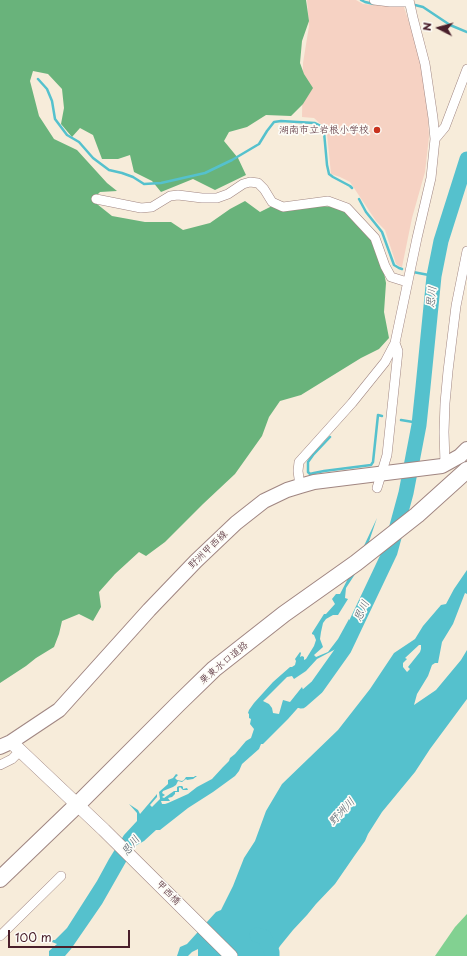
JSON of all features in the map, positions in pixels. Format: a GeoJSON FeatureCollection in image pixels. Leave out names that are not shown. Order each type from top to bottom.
{"type":"FeatureCollection","features":[{"type":"Feature","properties":{"kind":"highway","name":"栗東水口道路"},"geometry":{"type":"LineString","coordinates":[[0,879],[214,669],[284,614],[417,515],[467,470]]}},
{"type":"Feature","properties":{"kind":"main road","name":"野洲甲西線"},"geometry":{"type":"LineString","coordinates":[[10,747],[59,710],[149,610],[196,561],[236,523],[264,501],[287,490],[314,482],[444,465],[460,456],[467,449]]}},
{"type":"Feature","properties":{"kind":"street"},"geometry":{"type":"LineString","coordinates":[[300,486],[298,470],[299,462],[352,403],[385,362],[395,343],[407,282],[431,178],[435,139],[433,118],[425,64],[409,1],[390,2],[374,0]]}},
{"type":"Feature","properties":{"kind":"street"},"geometry":{"type":"LineString","coordinates":[[435,139],[445,127],[467,69]]}},
{"type":"Feature","properties":{"kind":"street"},"geometry":{"type":"LineString","coordinates":[[96,199],[142,208],[152,207],[170,196],[178,195],[217,198],[228,194],[242,184],[250,182],[258,183],[264,189],[272,202],[283,208],[328,201],[347,208],[375,238],[385,266],[391,276],[407,282]]}},
{"type":"Feature","properties":{"kind":"street"},"geometry":{"type":"LineString","coordinates":[[444,465],[445,403],[448,371],[456,306],[467,251]]}},
{"type":"Feature","properties":{"kind":"street"},"geometry":{"type":"LineString","coordinates":[[377,488],[383,474],[387,455],[398,352],[395,343]]}},
{"type":"Feature","properties":{"kind":"street"},"geometry":{"type":"LineString","coordinates":[[0,765],[12,758],[10,747]]}},
{"type":"Feature","properties":{"kind":"street","name":"甲西橋"},"geometry":{"type":"LineString","coordinates":[[10,747],[104,830],[231,956]]}},
{"type":"Feature","properties":{"kind":"street"},"geometry":{"type":"LineString","coordinates":[[0,936],[61,876]]}},
{"type":"Feature","properties":{"kind":"shaded area","name":"湖南市立岩根小学校"},"geometry":{"type":"Polygon","coordinates":[[[307,0],[356,0],[363,4],[404,7],[417,47],[427,96],[429,137],[425,172],[412,218],[402,267],[396,264],[385,230],[376,221],[350,182],[331,174],[327,134],[323,126],[314,118],[302,117],[303,63],[309,26],[307,0]]]}},
{"type":"Feature","properties":{"kind":"green space"},"geometry":{"type":"Polygon","coordinates":[[[0,0],[306,0],[309,21],[302,41],[300,63],[304,74],[313,88],[303,104],[291,116],[266,115],[247,127],[229,132],[224,141],[238,158],[246,175],[215,190],[193,179],[161,192],[152,181],[134,172],[130,155],[118,159],[102,159],[93,135],[80,128],[72,137],[61,124],[64,108],[62,89],[48,74],[33,71],[30,81],[39,116],[54,139],[77,150],[107,183],[117,191],[100,192],[92,200],[112,216],[145,222],[171,222],[183,230],[210,223],[230,209],[245,201],[260,212],[274,205],[308,205],[348,208],[380,252],[386,283],[384,312],[389,338],[379,349],[361,358],[301,395],[280,401],[269,417],[262,436],[235,474],[165,542],[146,556],[139,552],[115,574],[99,592],[101,607],[93,621],[79,614],[62,621],[54,647],[0,683],[0,0]]]}},
{"type":"Feature","properties":{"kind":"green space"},"geometry":{"type":"Polygon","coordinates":[[[467,914],[467,956],[435,956],[455,927],[467,914]]]}},
{"type":"Feature","properties":{"kind":"water"},"geometry":{"type":"Polygon","coordinates":[[[377,518],[361,565],[346,588],[345,598],[348,599],[338,615],[333,615],[326,619],[323,623],[320,639],[323,647],[314,655],[316,657],[328,652],[338,639],[349,619],[350,621],[348,627],[353,624],[347,631],[347,639],[341,643],[338,648],[317,659],[306,671],[294,679],[292,676],[287,677],[263,701],[269,704],[273,713],[279,714],[283,700],[290,702],[302,687],[305,695],[322,679],[325,670],[331,661],[337,658],[341,651],[342,652],[338,660],[320,683],[288,719],[242,764],[235,776],[188,808],[160,830],[156,830],[144,841],[135,846],[102,904],[71,949],[65,956],[49,956],[49,951],[57,944],[52,942],[53,940],[55,940],[67,928],[124,835],[137,821],[137,813],[129,804],[138,810],[140,814],[157,794],[157,797],[150,805],[152,807],[160,799],[159,792],[168,784],[168,780],[173,778],[176,774],[178,775],[175,778],[182,781],[186,777],[197,776],[193,779],[186,779],[182,782],[178,781],[173,787],[163,791],[162,793],[165,795],[162,797],[164,798],[174,791],[177,791],[177,787],[179,786],[182,786],[183,789],[187,788],[188,790],[183,790],[180,787],[179,792],[175,792],[172,797],[168,798],[170,801],[161,801],[162,804],[168,803],[188,794],[212,779],[246,741],[251,738],[254,729],[250,724],[251,719],[249,718],[249,710],[273,682],[290,667],[295,665],[295,659],[300,652],[300,657],[304,657],[304,660],[306,659],[316,640],[312,633],[324,614],[326,614],[335,604],[332,599],[336,594],[340,594],[377,518]]]}},
{"type":"Feature","properties":{"kind":"water","name":"野洲川"},"geometry":{"type":"Polygon","coordinates":[[[467,570],[467,594],[465,593],[453,624],[442,642],[438,663],[432,665],[428,676],[417,694],[414,705],[436,690],[461,660],[467,650],[467,699],[415,772],[382,812],[365,841],[335,884],[293,930],[280,946],[275,954],[276,956],[274,956],[271,948],[268,948],[266,956],[198,956],[198,949],[188,956],[177,956],[180,947],[187,944],[216,912],[221,910],[233,886],[244,858],[255,841],[266,811],[282,784],[338,730],[370,689],[394,653],[415,639],[423,626],[441,605],[446,604],[467,570]],[[419,645],[405,658],[407,659],[403,663],[403,667],[407,672],[410,669],[408,667],[420,652],[421,645],[419,645]]]}},
{"type":"Feature","properties":{"kind":"waterway"},"geometry":{"type":"LineString","coordinates":[[361,0],[374,4]]}},
{"type":"Feature","properties":{"kind":"waterway"},"geometry":{"type":"LineString","coordinates":[[415,5],[423,7],[450,25],[467,32]]}},
{"type":"Feature","properties":{"kind":"waterway"},"geometry":{"type":"LineString","coordinates":[[38,79],[47,89],[52,101],[55,119],[67,135],[79,142],[93,158],[109,170],[133,177],[144,184],[161,183],[205,173],[232,160],[259,144],[274,122],[281,121],[315,123],[321,126],[324,132],[329,174],[352,188]]}},
{"type":"Feature","properties":{"kind":"waterway","name":"思川"},"geometry":{"type":"LineString","coordinates":[[301,701],[317,687],[344,649],[390,552],[406,493],[419,425],[434,276],[441,241],[467,159]]}},
{"type":"Feature","properties":{"kind":"waterway"},"geometry":{"type":"LineString","coordinates":[[359,199],[366,212],[382,232],[394,265],[402,269]]}},
{"type":"Feature","properties":{"kind":"waterway"},"geometry":{"type":"LineString","coordinates":[[413,272],[434,276]]}},
{"type":"Feature","properties":{"kind":"waterway"},"geometry":{"type":"LineString","coordinates":[[330,437],[308,462],[308,472],[310,474],[371,465],[373,462],[378,415],[382,416]]}},
{"type":"Feature","properties":{"kind":"waterway"},"geometry":{"type":"LineString","coordinates":[[401,420],[413,422],[419,425]]}},
{"type":"Feature","properties":{"kind":"waterway"},"geometry":{"type":"LineString","coordinates":[[257,935],[264,937],[272,952],[272,956]]}},
{"type":"Feature","properties":{"kind":"place","name":"湖南市立岩根小学校"},"geometry":{"type":"Point","coordinates":[377,130]}}]}
